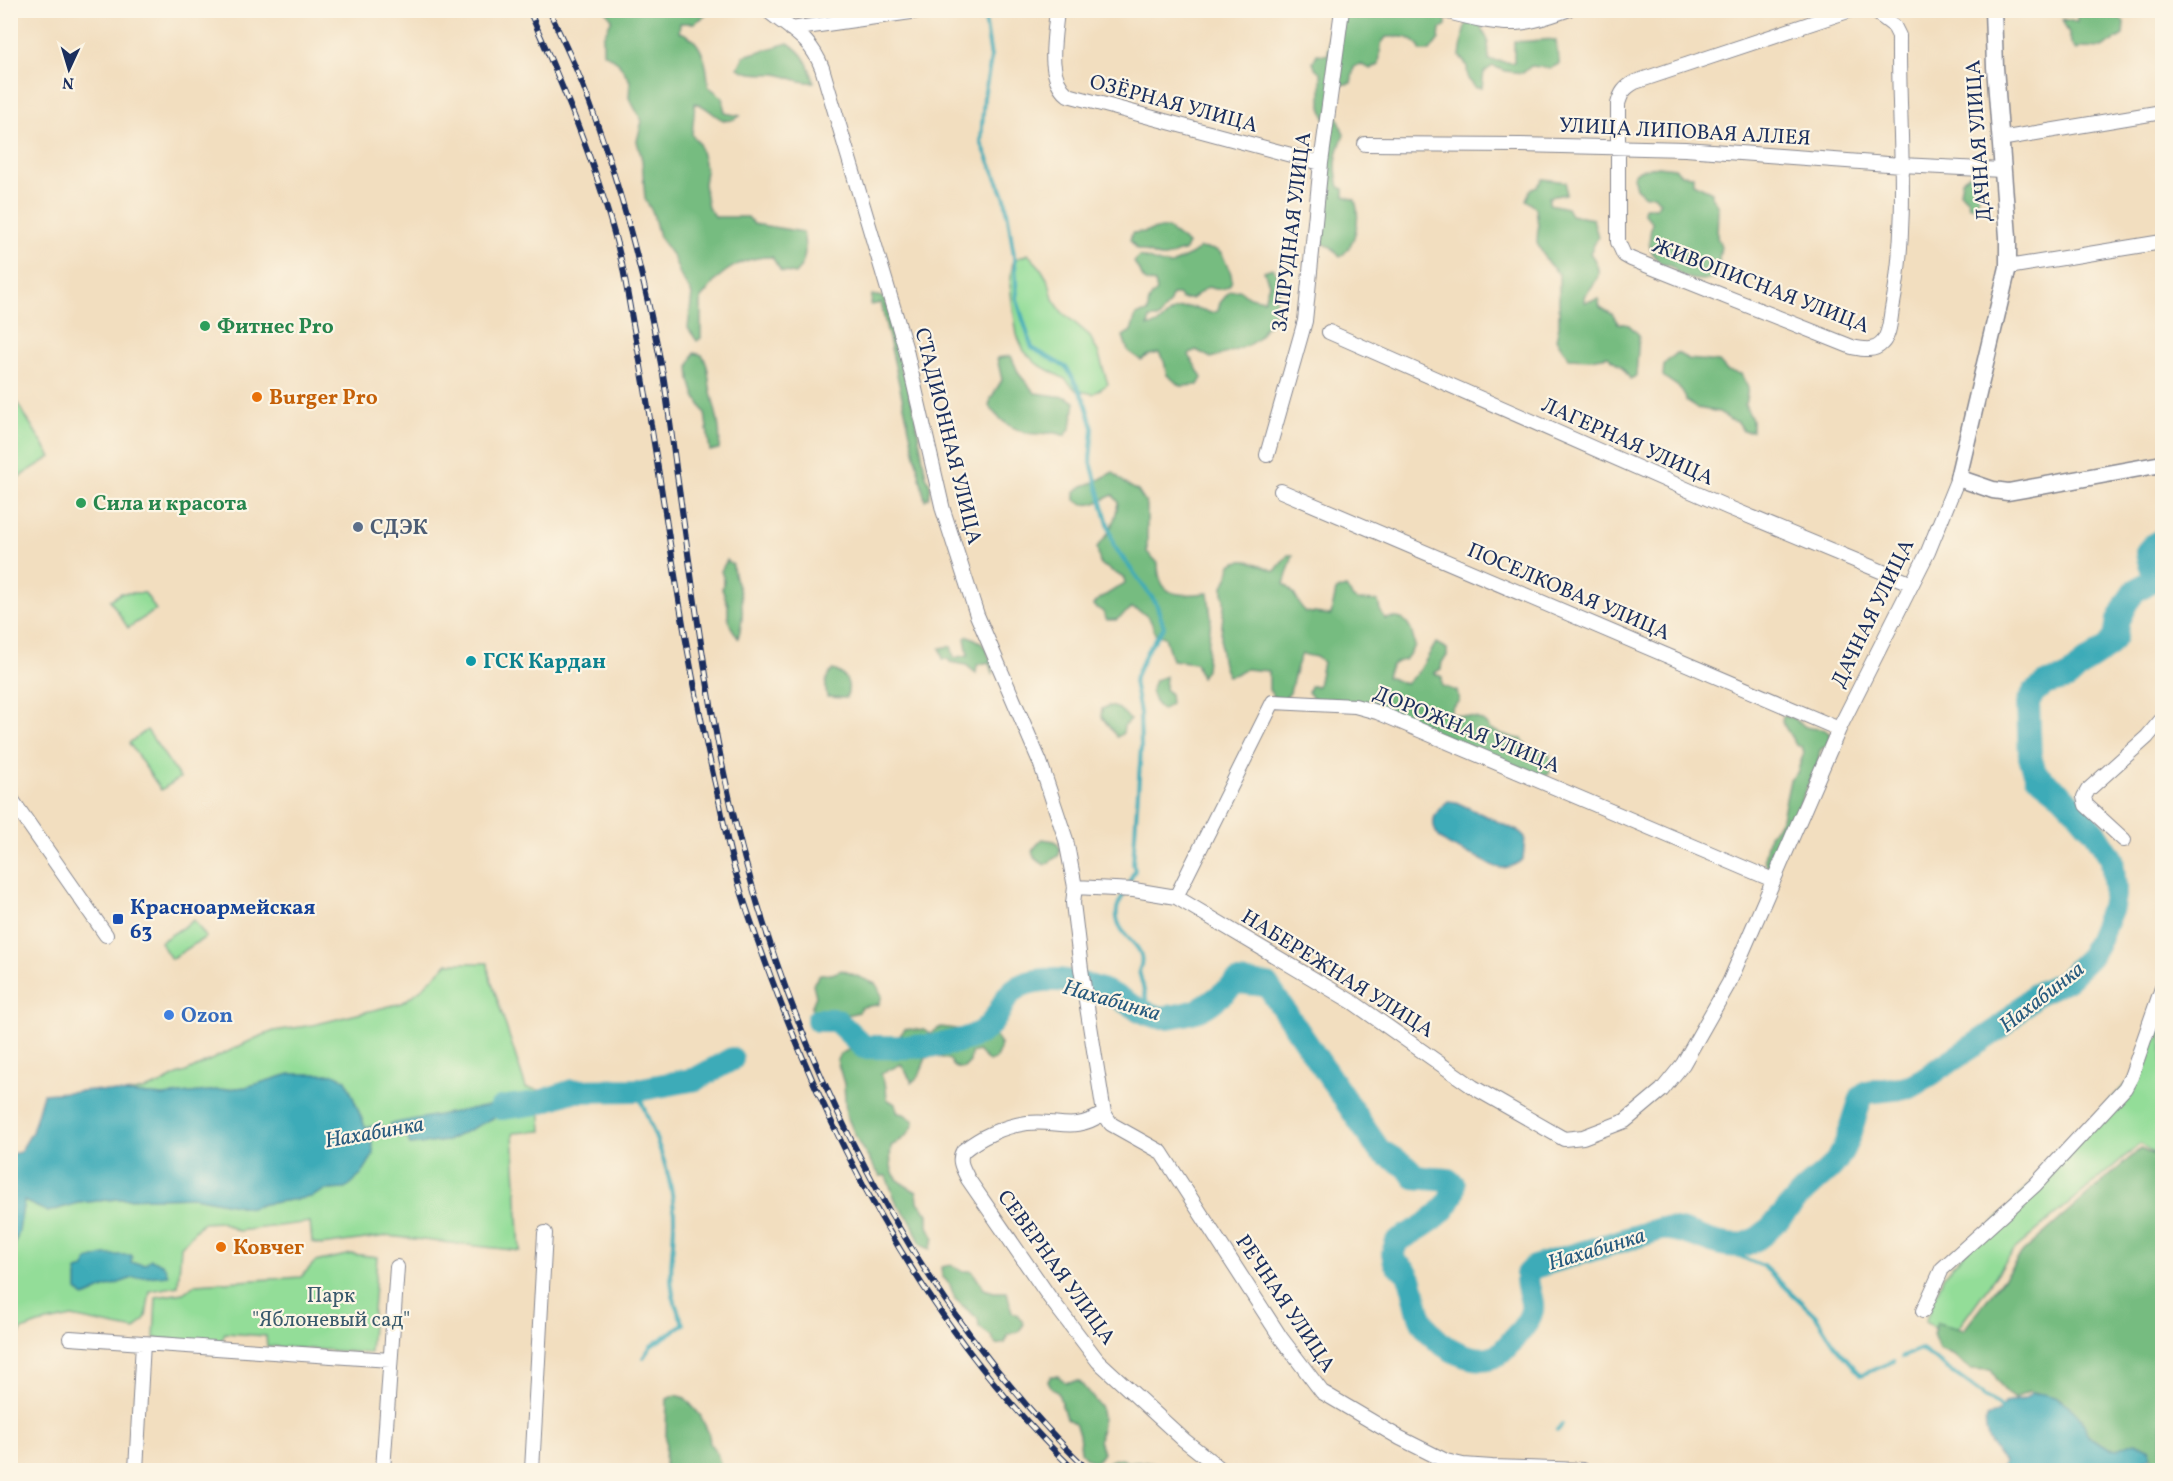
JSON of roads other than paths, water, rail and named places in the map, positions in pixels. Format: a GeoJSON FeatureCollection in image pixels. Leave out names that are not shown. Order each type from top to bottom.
{"type":"FeatureCollection","features":[{"type":"Feature","properties":{"kind":"street","name":"СТАДИОННАЯ УЛИЦА"},"geometry":{"type":"LineString","coordinates":[[767,10],[808,42],[816,53],[822,68],[906,350],[943,510],[977,615],[1023,720],[1058,812],[1066,840],[1074,887],[1073,903],[1081,969],[1104,1113]]}},
{"type":"Feature","properties":{"kind":"street"},"geometry":{"type":"LineString","coordinates":[[791,29],[925,10]]}},
{"type":"Feature","properties":{"kind":"street","name":"ОЗЁРНАЯ УЛИЦА"},"geometry":{"type":"LineString","coordinates":[[1057,10],[1055,75],[1057,84],[1068,95],[1321,163]]}},
{"type":"Feature","properties":{"kind":"street","name":"ЗАПРУДНАЯ УЛИЦА"},"geometry":{"type":"LineString","coordinates":[[1267,455],[1305,321],[1321,163],[1342,10]]}},
{"type":"Feature","properties":{"kind":"street"},"geometry":{"type":"LineString","coordinates":[[1440,10],[1515,23],[1567,10]]}},
{"type":"Feature","properties":{"kind":"street","name":"ЖИВОПИСНАЯ УЛИЦА"},"geometry":{"type":"LineString","coordinates":[[1851,10],[1627,86],[1618,104],[1618,242],[1624,255],[1861,349],[1873,349],[1886,338],[1899,272],[1901,242],[1899,36],[1894,26],[1873,10]]}},
{"type":"Feature","properties":{"kind":"street","name":"ДАЧНАЯ УЛИЦА"},"geometry":{"type":"LineString","coordinates":[[1564,1139],[1584,1137],[1625,1120],[1662,1090],[1683,1064],[1729,983],[1839,729],[1928,552],[1958,478],[2008,267],[1993,10]]}},
{"type":"Feature","properties":{"kind":"street"},"geometry":{"type":"LineString","coordinates":[[2000,139],[2163,112]]}},
{"type":"Feature","properties":{"kind":"street","name":"УЛИЦА ЛИПОВАЯ АЛЛЕЯ"},"geometry":{"type":"LineString","coordinates":[[1365,144],[1618,147],[1782,155],[1901,165],[2002,170]]}},
{"type":"Feature","properties":{"kind":"street"},"geometry":{"type":"LineString","coordinates":[[2008,267],[2163,242]]}},
{"type":"Feature","properties":{"kind":"street","name":"ЛАГЕРНАЯ УЛИЦА"},"geometry":{"type":"LineString","coordinates":[[1329,332],[1726,507],[1912,584]]}},
{"type":"Feature","properties":{"kind":"street"},"geometry":{"type":"LineString","coordinates":[[1958,478],[1993,490],[2008,492],[2163,464]]}},
{"type":"Feature","properties":{"kind":"street","name":"ПОСЕЛКОВАЯ УЛИЦА"},"geometry":{"type":"LineString","coordinates":[[1281,491],[1839,729]]}},
{"type":"Feature","properties":{"kind":"street","name":"ДОРОЖНАЯ УЛИЦА"},"geometry":{"type":"LineString","coordinates":[[1176,897],[1273,702],[1355,706],[1377,712],[1773,880]]}},
{"type":"Feature","properties":{"kind":"street"},"geometry":{"type":"LineString","coordinates":[[2124,840],[2091,811],[2084,798],[2088,790],[2147,737],[2163,719]]}},
{"type":"Feature","properties":{"kind":"street"},"geometry":{"type":"LineString","coordinates":[[10,797],[106,935]]}},
{"type":"Feature","properties":{"kind":"street","name":"НАБЕРЕЖНАЯ УЛИЦА"},"geometry":{"type":"LineString","coordinates":[[1074,887],[1134,890],[1176,897],[1354,1003],[1473,1087],[1564,1139]]}},
{"type":"Feature","properties":{"kind":"street"},"geometry":{"type":"LineString","coordinates":[[1923,1311],[1942,1269],[2035,1185],[2125,1088],[2163,987]]}},
{"type":"Feature","properties":{"kind":"street","name":"СЕВЕРНАЯ УЛИЦА"},"geometry":{"type":"LineString","coordinates":[[1104,1113],[1086,1123],[1026,1123],[989,1134],[967,1148],[960,1155],[960,1161],[968,1179],[1074,1331],[1098,1360],[1184,1440],[1222,1470]]}},
{"type":"Feature","properties":{"kind":"street","name":"РЕЧНАЯ УЛИЦА"},"geometry":{"type":"LineString","coordinates":[[1104,1113],[1111,1124],[1161,1152],[1281,1338],[1322,1392],[1400,1438],[1446,1461],[1482,1466],[1583,1470]]}},
{"type":"Feature","properties":{"kind":"street"},"geometry":{"type":"LineString","coordinates":[[532,1470],[545,1233]]}},
{"type":"Feature","properties":{"kind":"street"},"geometry":{"type":"LineString","coordinates":[[383,1470],[397,1267]]}},
{"type":"Feature","properties":{"kind":"street"},"geometry":{"type":"LineString","coordinates":[[69,1338],[390,1360]]}},
{"type":"Feature","properties":{"kind":"street"},"geometry":{"type":"LineString","coordinates":[[136,1470],[143,1343]]}},
{"type":"Feature","properties":{"kind":"water"},"geometry":{"type":"Polygon","coordinates":[[[1448,801],[1456,802],[1520,832],[1525,837],[1523,859],[1519,863],[1499,868],[1441,839],[1434,827],[1434,819],[1441,807],[1448,801]]]}},
{"type":"Feature","properties":{"kind":"water"},"geometry":{"type":"Polygon","coordinates":[[[290,1074],[334,1074],[346,1080],[365,1127],[383,1126],[384,1132],[370,1135],[374,1154],[361,1175],[345,1189],[325,1190],[311,1197],[251,1208],[195,1197],[117,1199],[78,1203],[48,1212],[24,1201],[19,1231],[11,1256],[11,1154],[20,1152],[32,1132],[43,1094],[92,1090],[163,1096],[246,1087],[290,1074]]]}},
{"type":"Feature","properties":{"kind":"water"},"geometry":{"type":"Polygon","coordinates":[[[533,1100],[533,1108],[505,1112],[447,1141],[410,1145],[405,1129],[392,1131],[390,1124],[498,1104],[533,1100]]]}},
{"type":"Feature","properties":{"kind":"water"},"geometry":{"type":"Polygon","coordinates":[[[104,1255],[132,1255],[131,1263],[145,1264],[151,1259],[164,1265],[168,1275],[133,1278],[84,1297],[77,1290],[77,1270],[85,1268],[87,1260],[104,1255]]]}},
{"type":"Feature","properties":{"kind":"water"},"geometry":{"type":"Polygon","coordinates":[[[2031,1393],[2050,1396],[2067,1404],[2085,1426],[2087,1436],[2110,1448],[2117,1449],[2135,1442],[2150,1449],[2151,1457],[2119,1470],[2000,1470],[2004,1462],[1990,1442],[1985,1424],[1986,1418],[1999,1412],[2005,1403],[2023,1399],[2031,1393]]]}},
{"type":"Feature","properties":{"kind":"waterway"},"geometry":{"type":"LineString","coordinates":[[984,12],[991,58],[984,97],[981,142],[1005,198],[1015,262],[1017,300],[1032,348],[1067,368],[1084,399],[1093,428],[1090,459],[1114,546],[1156,603],[1164,627],[1147,651],[1134,681],[1140,713],[1141,748],[1133,864],[1135,870],[1127,886]]}},
{"type":"Feature","properties":{"kind":"waterway","name":"Нахабинка"},"geometry":{"type":"LineString","coordinates":[[818,1020],[836,1020],[864,1047],[940,1045],[969,1038],[981,1032],[990,1025],[1017,987],[1044,980],[1062,980],[1092,987],[1160,1017],[1201,1009],[1237,982],[1267,985],[1379,1150],[1407,1167],[1414,1177],[1448,1180],[1454,1185],[1448,1204],[1441,1212],[1397,1241],[1393,1253],[1395,1262],[1406,1272],[1411,1281],[1419,1314],[1432,1334],[1448,1348],[1458,1353],[1469,1357],[1490,1358],[1505,1348],[1523,1328],[1529,1317],[1532,1306],[1527,1274],[1534,1267],[1661,1229],[1681,1231],[1731,1245],[1741,1245],[1760,1237],[1803,1192],[1834,1164],[1847,1140],[1862,1096],[1867,1092],[1910,1087],[1919,1082],[2000,1028],[2035,995],[2065,981],[2090,957],[2112,907],[2115,889],[2112,859],[2095,832],[2079,813],[2062,795],[2036,775],[2030,757],[2028,703],[2034,692],[2047,683],[2068,678],[2084,663],[2107,648],[2115,637],[2118,620],[2127,602],[2135,591],[2153,580],[2147,552],[2162,540]]}},
{"type":"Feature","properties":{"kind":"waterway"},"geometry":{"type":"LineString","coordinates":[[1124,893],[1117,908],[1117,920],[1140,954],[1142,962],[1139,971],[1150,1014]]}},
{"type":"Feature","properties":{"kind":"waterway","name":"Нахабинка"},"geometry":{"type":"LineString","coordinates":[[501,1108],[537,1103],[572,1091],[637,1090],[696,1079],[732,1059]]}},
{"type":"Feature","properties":{"kind":"waterway"},"geometry":{"type":"LineString","coordinates":[[637,1090],[671,1187],[674,1218],[671,1277],[677,1308],[684,1324],[651,1346],[643,1358]]}},
{"type":"Feature","properties":{"kind":"waterway"},"geometry":{"type":"LineString","coordinates":[[1673,1228],[1763,1266],[1816,1316],[1834,1344],[1861,1375],[1894,1361]]}},
{"type":"Feature","properties":{"kind":"waterway"},"geometry":{"type":"LineString","coordinates":[[1902,1357],[1921,1349],[2004,1410]]}},
{"type":"Feature","properties":{"kind":"waterway"},"geometry":{"type":"LineString","coordinates":[[1557,1430],[1562,1424]]}},
{"type":"Feature","properties":{"kind":"railway"},"geometry":{"type":"LineString","coordinates":[[529,10],[582,135],[604,199],[622,264],[702,723],[734,866],[748,914],[772,980],[798,1047],[828,1114],[860,1179],[896,1242],[935,1303],[977,1362],[1024,1418],[1074,1470]]}},
{"type":"Feature","properties":{"kind":"railway"},"geometry":{"type":"LineString","coordinates":[[549,10],[578,74],[608,154],[648,300],[663,374],[714,723],[744,857],[774,954],[810,1049],[852,1142],[901,1232],[957,1317],[1019,1396],[1088,1470]]}},
{"type":"Feature","properties":{"kind":"place","name":"Фитнес Pro"},"geometry":{"type":"Point","coordinates":[205,326]}},
{"type":"Feature","properties":{"kind":"place","name":"Burger Pro"},"geometry":{"type":"Point","coordinates":[257,397]}},
{"type":"Feature","properties":{"kind":"place","name":"Сила и красота"},"geometry":{"type":"Point","coordinates":[81,503]}},
{"type":"Feature","properties":{"kind":"place","name":"СДЭК"},"geometry":{"type":"Point","coordinates":[358,527]}},
{"type":"Feature","properties":{"kind":"place","name":"ГСК Кардан"},"geometry":{"type":"Point","coordinates":[471,661]}},
{"type":"Feature","properties":{"kind":"place","name":"Красноармейская 63"},"geometry":{"type":"Point","coordinates":[118,919]}},
{"type":"Feature","properties":{"kind":"place","name":"Ozon"},"geometry":{"type":"Point","coordinates":[169,1015]}},
{"type":"Feature","properties":{"kind":"place","name":"Ковчег"},"geometry":{"type":"Point","coordinates":[221,1247]}},
{"type":"Feature","properties":{"kind":"park label","name":"Парк \"Яблоневый сад\""},"geometry":{"type":"Point","coordinates":[331,1307]}}]}
